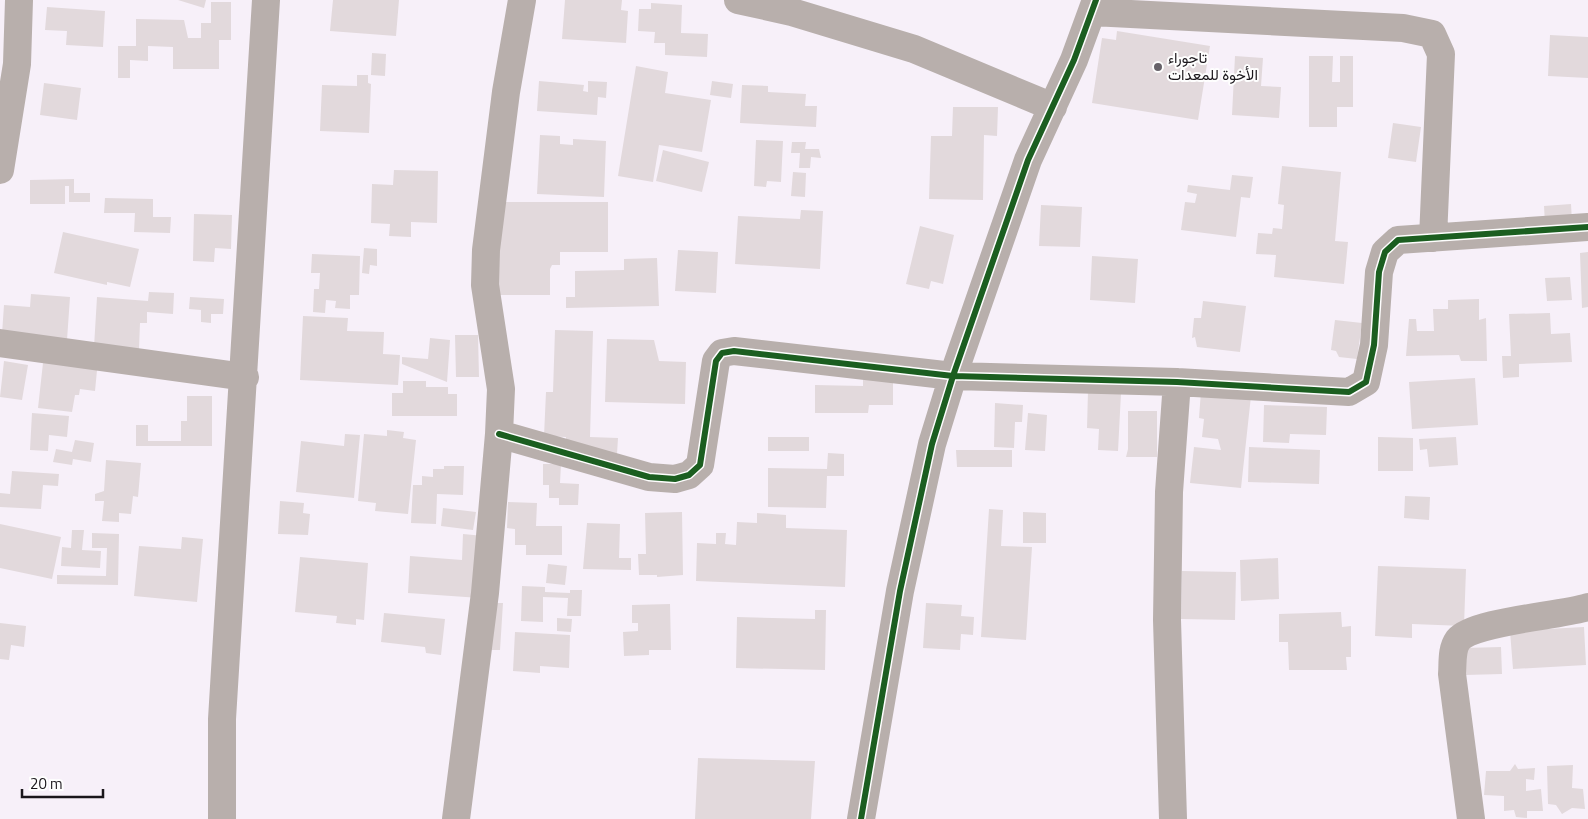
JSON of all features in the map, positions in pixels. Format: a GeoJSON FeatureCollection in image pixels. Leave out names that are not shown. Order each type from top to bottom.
{"type":"FeatureCollection","features":[{"type":"Feature","properties":{"kind":"street"},"geometry":{"type":"LineString","coordinates":[[0,170],[17,64],[19,0]]}},
{"type":"Feature","properties":{"kind":"street"},"geometry":{"type":"LineString","coordinates":[[222,819],[222,719],[245,377],[266,0]]}},
{"type":"Feature","properties":{"kind":"street"},"geometry":{"type":"LineString","coordinates":[[456,819],[485,594],[499,434],[501,389],[485,285],[486,250],[506,92],[522,0]]}},
{"type":"Feature","properties":{"kind":"street"},"geometry":{"type":"LineString","coordinates":[[738,0],[792,12],[914,49],[1053,107]]}},
{"type":"Feature","properties":{"kind":"street"},"geometry":{"type":"LineString","coordinates":[[861,819],[902,582],[932,444],[953,376],[1028,160],[1074,60],[1094,6],[1403,28],[1432,34],[1441,54],[1433,238]]}},
{"type":"Feature","properties":{"kind":"street"},"geometry":{"type":"LineString","coordinates":[[499,434],[649,477],[675,480],[690,475],[700,465],[716,361],[722,353],[734,351],[953,376],[1176,382],[1348,392],[1366,382],[1374,345],[1379,272],[1385,252],[1398,240],[1588,227]]}},
{"type":"Feature","properties":{"kind":"street"},"geometry":{"type":"LineString","coordinates":[[0,343],[245,377]]}},
{"type":"Feature","properties":{"kind":"street"},"geometry":{"type":"LineString","coordinates":[[1172,819],[1168,639],[1168,511],[1176,382]]}},
{"type":"Feature","properties":{"kind":"street"},"geometry":{"type":"LineString","coordinates":[[1471,819],[1452,674],[1453,651],[1458,640],[1467,633],[1493,625],[1541,618],[1588,607]]}},
{"type":"Feature","properties":{"kind":"building"},"geometry":{"type":"Polygon","coordinates":[[[178,0],[206,0],[204,8],[178,0]]]}},
{"type":"Feature","properties":{"kind":"building"},"geometry":{"type":"Polygon","coordinates":[[[333,0],[399,0],[396,36],[330,31],[333,0]]]}},
{"type":"Feature","properties":{"kind":"building"},"geometry":{"type":"Polygon","coordinates":[[[565,0],[622,0],[621,10],[628,11],[626,43],[562,39],[565,0]]]}},
{"type":"Feature","properties":{"kind":"building"},"geometry":{"type":"Polygon","coordinates":[[[211,2],[231,2],[231,40],[219,40],[219,69],[173,69],[173,47],[148,46],[148,61],[130,60],[130,78],[118,78],[118,46],[136,46],[136,19],[184,20],[188,38],[201,38],[201,23],[211,23],[211,2]]]}},
{"type":"Feature","properties":{"kind":"building"},"geometry":{"type":"Polygon","coordinates":[[[651,3],[682,5],[681,33],[708,34],[707,57],[665,55],[665,43],[654,43],[655,32],[638,31],[639,9],[651,9],[651,3]]]}},
{"type":"Feature","properties":{"kind":"building"},"geometry":{"type":"Polygon","coordinates":[[[47,7],[105,11],[103,47],[66,45],[67,31],[45,30],[47,7]]]}},
{"type":"Feature","properties":{"kind":"building"},"geometry":{"type":"Polygon","coordinates":[[[1117,31],[1210,46],[1198,120],[1092,103],[1102,38],[1116,40],[1117,31]]]}},
{"type":"Feature","properties":{"kind":"building"},"geometry":{"type":"Polygon","coordinates":[[[1550,35],[1588,37],[1588,78],[1548,76],[1550,35]]]}},
{"type":"Feature","properties":{"kind":"building"},"geometry":{"type":"Polygon","coordinates":[[[372,53],[386,54],[385,76],[371,75],[372,53]]]}},
{"type":"Feature","properties":{"kind":"building"},"geometry":{"type":"Polygon","coordinates":[[[1235,56],[1263,58],[1261,86],[1281,87],[1279,118],[1232,115],[1235,56]]]}},
{"type":"Feature","properties":{"kind":"building"},"geometry":{"type":"Polygon","coordinates":[[[1309,56],[1333,56],[1332,82],[1340,82],[1340,56],[1353,56],[1353,107],[1337,107],[1337,127],[1309,127],[1309,56]]]}},
{"type":"Feature","properties":{"kind":"building"},"geometry":{"type":"Polygon","coordinates":[[[636,66],[668,72],[665,93],[711,100],[702,152],[659,145],[653,182],[618,176],[636,66]]]}},
{"type":"Feature","properties":{"kind":"building"},"geometry":{"type":"Polygon","coordinates":[[[357,75],[368,75],[368,83],[371,84],[369,133],[320,131],[322,85],[357,86],[357,75]]]}},
{"type":"Feature","properties":{"kind":"building"},"geometry":{"type":"Polygon","coordinates":[[[539,81],[584,85],[583,91],[588,92],[588,81],[607,82],[606,98],[598,97],[597,115],[537,111],[539,81]]]}},
{"type":"Feature","properties":{"kind":"building"},"geometry":{"type":"Polygon","coordinates":[[[712,81],[733,84],[731,98],[710,95],[712,81]]]}},
{"type":"Feature","properties":{"kind":"building"},"geometry":{"type":"Polygon","coordinates":[[[44,83],[81,88],[77,120],[40,115],[44,83]]]}},
{"type":"Feature","properties":{"kind":"building"},"geometry":{"type":"Polygon","coordinates":[[[742,85],[768,86],[768,92],[806,94],[805,106],[817,106],[816,127],[740,123],[742,85]]]}},
{"type":"Feature","properties":{"kind":"building"},"geometry":{"type":"Polygon","coordinates":[[[953,107],[998,107],[997,136],[984,135],[983,200],[929,199],[931,136],[952,136],[953,107]]]}},
{"type":"Feature","properties":{"kind":"building"},"geometry":{"type":"Polygon","coordinates":[[[1393,123],[1421,127],[1416,162],[1388,158],[1393,123]]]}},
{"type":"Feature","properties":{"kind":"building"},"geometry":{"type":"Polygon","coordinates":[[[540,135],[560,136],[560,144],[573,145],[573,139],[606,141],[604,197],[537,194],[540,135]]]}},
{"type":"Feature","properties":{"kind":"building"},"geometry":{"type":"Polygon","coordinates":[[[756,140],[783,141],[781,182],[767,181],[766,187],[754,186],[756,140]]]}},
{"type":"Feature","properties":{"kind":"building"},"geometry":{"type":"Polygon","coordinates":[[[792,142],[806,142],[805,149],[819,149],[821,158],[811,157],[810,168],[799,168],[800,153],[791,153],[792,142]]]}},
{"type":"Feature","properties":{"kind":"building"},"geometry":{"type":"Polygon","coordinates":[[[663,150],[709,162],[702,192],[656,181],[663,150]]]}},
{"type":"Feature","properties":{"kind":"building"},"geometry":{"type":"Polygon","coordinates":[[[1282,166],[1341,172],[1335,241],[1348,242],[1344,284],[1274,277],[1276,255],[1256,254],[1258,233],[1272,234],[1273,228],[1282,229],[1284,205],[1278,204],[1282,166]]]}},
{"type":"Feature","properties":{"kind":"building"},"geometry":{"type":"Polygon","coordinates":[[[394,170],[438,171],[437,223],[411,222],[411,237],[389,236],[390,224],[371,223],[372,184],[393,185],[394,170]]]}},
{"type":"Feature","properties":{"kind":"building"},"geometry":{"type":"Polygon","coordinates":[[[793,172],[806,173],[805,197],[791,196],[793,172]]]}},
{"type":"Feature","properties":{"kind":"building"},"geometry":{"type":"Polygon","coordinates":[[[1232,175],[1253,177],[1250,198],[1241,197],[1236,237],[1181,230],[1185,202],[1195,203],[1197,194],[1187,192],[1188,185],[1230,190],[1232,175]]]}},
{"type":"Feature","properties":{"kind":"building"},"geometry":{"type":"Polygon","coordinates":[[[74,179],[74,193],[90,193],[90,202],[69,202],[69,186],[65,186],[65,204],[30,204],[30,180],[74,179]]]}},
{"type":"Feature","properties":{"kind":"building"},"geometry":{"type":"Polygon","coordinates":[[[105,198],[153,199],[153,217],[171,217],[170,233],[134,232],[135,213],[104,213],[105,198]]]}},
{"type":"Feature","properties":{"kind":"building"},"geometry":{"type":"Polygon","coordinates":[[[493,202],[608,202],[608,252],[560,252],[560,265],[552,265],[550,269],[550,295],[493,295],[493,202]]]}},
{"type":"Feature","properties":{"kind":"building"},"geometry":{"type":"Polygon","coordinates":[[[1571,204],[1572,222],[1545,224],[1544,206],[1571,204]]]}},
{"type":"Feature","properties":{"kind":"building"},"geometry":{"type":"Polygon","coordinates":[[[1041,205],[1082,207],[1080,247],[1039,246],[1041,205]]]}},
{"type":"Feature","properties":{"kind":"building"},"geometry":{"type":"Polygon","coordinates":[[[801,210],[823,211],[820,269],[735,264],[738,216],[800,219],[801,210]]]}},
{"type":"Feature","properties":{"kind":"building"},"geometry":{"type":"Polygon","coordinates":[[[194,214],[232,215],[231,249],[215,248],[214,262],[193,261],[194,214]]]}},
{"type":"Feature","properties":{"kind":"building"},"geometry":{"type":"Polygon","coordinates":[[[920,226],[954,235],[943,284],[931,281],[929,289],[906,284],[920,226]]]}},
{"type":"Feature","properties":{"kind":"building"},"geometry":{"type":"Polygon","coordinates":[[[63,232],[139,249],[130,287],[107,282],[107,285],[54,273],[63,232]]]}},
{"type":"Feature","properties":{"kind":"building"},"geometry":{"type":"Polygon","coordinates":[[[364,248],[377,249],[377,266],[370,265],[369,274],[362,273],[364,248]]]}},
{"type":"Feature","properties":{"kind":"building"},"geometry":{"type":"Polygon","coordinates":[[[678,250],[718,252],[716,293],[675,291],[678,250]]]}},
{"type":"Feature","properties":{"kind":"building"},"geometry":{"type":"Polygon","coordinates":[[[1588,252],[1588,307],[1582,308],[1580,253],[1588,252]]]}},
{"type":"Feature","properties":{"kind":"building"},"geometry":{"type":"Polygon","coordinates":[[[312,254],[360,256],[359,295],[350,295],[350,309],[335,308],[336,301],[326,300],[325,313],[313,312],[314,289],[319,289],[320,273],[311,273],[312,254]]]}},
{"type":"Feature","properties":{"kind":"building"},"geometry":{"type":"Polygon","coordinates":[[[1092,256],[1138,259],[1135,303],[1090,300],[1092,256]]]}},
{"type":"Feature","properties":{"kind":"building"},"geometry":{"type":"Polygon","coordinates":[[[657,258],[659,306],[566,308],[566,297],[575,297],[575,271],[624,270],[624,259],[657,258]]]}},
{"type":"Feature","properties":{"kind":"building"},"geometry":{"type":"Polygon","coordinates":[[[1570,277],[1572,300],[1547,301],[1545,278],[1570,277]]]}},
{"type":"Feature","properties":{"kind":"building"},"geometry":{"type":"Polygon","coordinates":[[[149,292],[174,293],[173,314],[147,312],[147,323],[140,323],[139,349],[94,347],[97,297],[148,301],[149,292]]]}},
{"type":"Feature","properties":{"kind":"building"},"geometry":{"type":"Polygon","coordinates":[[[31,294],[70,297],[67,340],[2,334],[4,305],[30,307],[31,294]]]}},
{"type":"Feature","properties":{"kind":"building"},"geometry":{"type":"Polygon","coordinates":[[[190,297],[224,299],[223,314],[211,314],[211,323],[201,322],[201,310],[189,309],[190,297]]]}},
{"type":"Feature","properties":{"kind":"building"},"geometry":{"type":"Polygon","coordinates":[[[1479,299],[1479,320],[1486,318],[1487,361],[1461,361],[1459,355],[1406,356],[1409,319],[1416,319],[1417,331],[1434,331],[1433,309],[1448,309],[1448,300],[1479,299]]]}},
{"type":"Feature","properties":{"kind":"building"},"geometry":{"type":"Polygon","coordinates":[[[1203,301],[1246,306],[1240,352],[1197,347],[1195,337],[1192,338],[1194,318],[1201,318],[1203,301]]]}},
{"type":"Feature","properties":{"kind":"building"},"geometry":{"type":"Polygon","coordinates":[[[1550,313],[1551,334],[1570,333],[1572,362],[1519,364],[1519,377],[1503,378],[1502,356],[1511,356],[1509,314],[1550,313]]]}},
{"type":"Feature","properties":{"kind":"building"},"geometry":{"type":"Polygon","coordinates":[[[303,316],[348,318],[347,331],[384,332],[383,354],[400,355],[398,385],[300,380],[303,316]]]}},
{"type":"Feature","properties":{"kind":"building"},"geometry":{"type":"Polygon","coordinates":[[[1335,320],[1362,323],[1357,359],[1339,357],[1336,351],[1331,350],[1335,320]]]}},
{"type":"Feature","properties":{"kind":"building"},"geometry":{"type":"Polygon","coordinates":[[[555,330],[593,331],[590,437],[618,438],[617,454],[566,453],[566,437],[544,436],[546,392],[553,392],[555,330]]]}},
{"type":"Feature","properties":{"kind":"building"},"geometry":{"type":"Polygon","coordinates":[[[455,335],[478,335],[479,377],[456,377],[455,335]]]}},
{"type":"Feature","properties":{"kind":"building"},"geometry":{"type":"Polygon","coordinates":[[[430,338],[450,340],[447,382],[402,364],[402,357],[428,359],[430,338]]]}},
{"type":"Feature","properties":{"kind":"building"},"geometry":{"type":"Polygon","coordinates":[[[607,339],[654,340],[659,361],[686,362],[685,404],[605,402],[607,339]]]}},
{"type":"Feature","properties":{"kind":"building"},"geometry":{"type":"Polygon","coordinates":[[[44,354],[98,360],[95,391],[80,389],[79,395],[75,395],[72,412],[38,408],[44,354]]]}},
{"type":"Feature","properties":{"kind":"building"},"geometry":{"type":"Polygon","coordinates":[[[4,361],[28,365],[22,400],[0,397],[4,361]]]}},
{"type":"Feature","properties":{"kind":"building"},"geometry":{"type":"Polygon","coordinates":[[[863,373],[893,373],[893,405],[869,405],[868,413],[815,413],[815,385],[863,386],[863,373]]]}},
{"type":"Feature","properties":{"kind":"building"},"geometry":{"type":"Polygon","coordinates":[[[1475,378],[1478,425],[1412,429],[1409,382],[1475,378]]]}},
{"type":"Feature","properties":{"kind":"building"},"geometry":{"type":"Polygon","coordinates":[[[403,381],[426,381],[426,387],[448,387],[448,394],[457,394],[457,416],[392,416],[392,393],[403,393],[403,381]]]}},
{"type":"Feature","properties":{"kind":"building"},"geometry":{"type":"Polygon","coordinates":[[[1088,391],[1121,393],[1118,451],[1098,450],[1099,429],[1087,428],[1088,391]]]}},
{"type":"Feature","properties":{"kind":"building"},"geometry":{"type":"Polygon","coordinates":[[[1201,391],[1251,396],[1241,488],[1190,483],[1194,447],[1221,450],[1218,439],[1202,437],[1204,419],[1199,418],[1201,391]]]}},
{"type":"Feature","properties":{"kind":"building"},"geometry":{"type":"Polygon","coordinates":[[[187,396],[212,396],[212,446],[136,446],[136,425],[148,425],[148,441],[181,441],[181,421],[187,421],[187,396]]]}},
{"type":"Feature","properties":{"kind":"building"},"geometry":{"type":"Polygon","coordinates":[[[995,403],[1023,405],[1022,422],[1015,422],[1014,448],[994,447],[995,403]]]}},
{"type":"Feature","properties":{"kind":"building"},"geometry":{"type":"Polygon","coordinates":[[[1264,405],[1327,407],[1326,435],[1290,434],[1289,443],[1263,442],[1264,405]]]}},
{"type":"Feature","properties":{"kind":"building"},"geometry":{"type":"Polygon","coordinates":[[[1128,411],[1157,411],[1157,457],[1126,457],[1128,449],[1128,411]]]}},
{"type":"Feature","properties":{"kind":"building"},"geometry":{"type":"Polygon","coordinates":[[[32,413],[69,416],[67,437],[49,435],[48,451],[30,450],[32,413]]]}},
{"type":"Feature","properties":{"kind":"building"},"geometry":{"type":"Polygon","coordinates":[[[1028,413],[1047,415],[1045,451],[1025,450],[1028,413]]]}},
{"type":"Feature","properties":{"kind":"building"},"geometry":{"type":"Polygon","coordinates":[[[387,430],[404,432],[403,438],[416,440],[408,514],[375,511],[376,503],[358,501],[364,434],[387,436],[387,430]]]}},
{"type":"Feature","properties":{"kind":"building"},"geometry":{"type":"Polygon","coordinates":[[[345,434],[360,435],[354,498],[296,492],[301,441],[344,446],[345,434]]]}},
{"type":"Feature","properties":{"kind":"building"},"geometry":{"type":"Polygon","coordinates":[[[768,437],[809,437],[809,451],[768,451],[768,437]]]}},
{"type":"Feature","properties":{"kind":"building"},"geometry":{"type":"Polygon","coordinates":[[[1378,437],[1413,438],[1413,471],[1378,471],[1378,437]]]}},
{"type":"Feature","properties":{"kind":"building"},"geometry":{"type":"Polygon","coordinates":[[[1456,437],[1458,465],[1429,467],[1427,449],[1420,450],[1419,439],[1456,437]]]}},
{"type":"Feature","properties":{"kind":"building"},"geometry":{"type":"Polygon","coordinates":[[[75,440],[94,443],[91,462],[73,459],[72,465],[53,462],[56,449],[72,452],[75,440]]]}},
{"type":"Feature","properties":{"kind":"building"},"geometry":{"type":"Polygon","coordinates":[[[1249,447],[1320,450],[1319,484],[1248,482],[1249,447]]]}},
{"type":"Feature","properties":{"kind":"building"},"geometry":{"type":"Polygon","coordinates":[[[956,450],[1012,450],[1012,467],[957,467],[956,450]]]}},
{"type":"Feature","properties":{"kind":"building"},"geometry":{"type":"Polygon","coordinates":[[[828,453],[844,454],[844,476],[827,476],[826,508],[768,507],[768,468],[827,469],[828,453]]]}},
{"type":"Feature","properties":{"kind":"building"},"geometry":{"type":"Polygon","coordinates":[[[106,460],[141,463],[138,497],[133,496],[131,514],[119,513],[119,522],[102,521],[104,501],[95,501],[95,494],[104,491],[106,460]]]}},
{"type":"Feature","properties":{"kind":"building"},"geometry":{"type":"Polygon","coordinates":[[[543,464],[561,464],[560,483],[579,484],[578,505],[559,505],[559,498],[549,498],[549,485],[543,485],[543,464]]]}},
{"type":"Feature","properties":{"kind":"building"},"geometry":{"type":"Polygon","coordinates":[[[444,466],[464,466],[463,495],[437,494],[436,524],[411,523],[413,485],[422,485],[422,476],[433,477],[433,469],[444,469],[444,466]]]}},
{"type":"Feature","properties":{"kind":"building"},"geometry":{"type":"Polygon","coordinates":[[[12,471],[59,474],[58,486],[43,485],[41,509],[0,507],[0,493],[10,494],[12,471]]]}},
{"type":"Feature","properties":{"kind":"building"},"geometry":{"type":"Polygon","coordinates":[[[1405,496],[1430,497],[1429,520],[1404,518],[1405,496]]]}},
{"type":"Feature","properties":{"kind":"building"},"geometry":{"type":"Polygon","coordinates":[[[280,501],[304,503],[303,513],[310,514],[308,535],[278,534],[280,501]]]}},
{"type":"Feature","properties":{"kind":"building"},"geometry":{"type":"Polygon","coordinates":[[[508,502],[537,503],[536,526],[562,526],[562,555],[526,555],[526,545],[515,545],[515,529],[507,528],[508,502]]]}},
{"type":"Feature","properties":{"kind":"building"},"geometry":{"type":"Polygon","coordinates":[[[443,508],[476,512],[473,530],[441,526],[443,508]]]}},
{"type":"Feature","properties":{"kind":"building"},"geometry":{"type":"Polygon","coordinates":[[[989,509],[1003,510],[1001,546],[1032,547],[1026,640],[981,637],[989,509]]]}},
{"type":"Feature","properties":{"kind":"building"},"geometry":{"type":"Polygon","coordinates":[[[682,512],[683,575],[657,577],[657,575],[639,575],[638,554],[646,554],[645,513],[682,512]]]}},
{"type":"Feature","properties":{"kind":"building"},"geometry":{"type":"Polygon","coordinates":[[[1023,512],[1046,513],[1046,543],[1023,543],[1023,512]]]}},
{"type":"Feature","properties":{"kind":"building"},"geometry":{"type":"Polygon","coordinates":[[[757,513],[786,515],[786,528],[847,530],[845,587],[696,581],[697,543],[716,544],[716,533],[726,533],[725,544],[736,545],[737,522],[757,523],[757,513]]]}},
{"type":"Feature","properties":{"kind":"building"},"geometry":{"type":"Polygon","coordinates":[[[587,523],[620,524],[619,558],[631,558],[631,570],[583,569],[587,523]]]}},
{"type":"Feature","properties":{"kind":"building"},"geometry":{"type":"Polygon","coordinates":[[[0,524],[61,537],[52,579],[0,568],[0,524]]]}},
{"type":"Feature","properties":{"kind":"building"},"geometry":{"type":"Polygon","coordinates":[[[72,530],[84,530],[82,550],[101,551],[100,568],[61,566],[62,547],[71,548],[72,530]]]}},
{"type":"Feature","properties":{"kind":"building"},"geometry":{"type":"Polygon","coordinates":[[[92,533],[119,534],[118,585],[57,584],[57,575],[106,576],[107,548],[92,548],[92,533]]]}},
{"type":"Feature","properties":{"kind":"building"},"geometry":{"type":"Polygon","coordinates":[[[463,534],[484,536],[480,598],[408,593],[410,556],[462,560],[463,534]]]}},
{"type":"Feature","properties":{"kind":"building"},"geometry":{"type":"Polygon","coordinates":[[[182,537],[203,539],[197,602],[134,596],[139,546],[181,549],[182,537]]]}},
{"type":"Feature","properties":{"kind":"building"},"geometry":{"type":"Polygon","coordinates":[[[300,557],[368,563],[364,620],[356,619],[356,625],[336,623],[337,616],[295,612],[300,557]]]}},
{"type":"Feature","properties":{"kind":"building"},"geometry":{"type":"Polygon","coordinates":[[[1278,558],[1279,599],[1241,601],[1240,560],[1278,558]]]}},
{"type":"Feature","properties":{"kind":"building"},"geometry":{"type":"Polygon","coordinates":[[[548,564],[567,566],[565,585],[546,583],[548,564]]]}},
{"type":"Feature","properties":{"kind":"building"},"geometry":{"type":"Polygon","coordinates":[[[1378,566],[1466,569],[1464,626],[1412,624],[1412,638],[1375,636],[1378,566]]]}},
{"type":"Feature","properties":{"kind":"building"},"geometry":{"type":"Polygon","coordinates":[[[1182,571],[1236,572],[1235,620],[1181,619],[1182,571]]]}},
{"type":"Feature","properties":{"kind":"building"},"geometry":{"type":"Polygon","coordinates":[[[522,586],[545,587],[545,592],[570,593],[570,590],[582,590],[581,616],[567,616],[568,598],[543,597],[543,622],[521,621],[522,586]]]}},
{"type":"Feature","properties":{"kind":"building"},"geometry":{"type":"Polygon","coordinates":[[[490,603],[503,603],[500,650],[488,650],[490,603]]]}},
{"type":"Feature","properties":{"kind":"building"},"geometry":{"type":"Polygon","coordinates":[[[926,603],[962,605],[961,616],[974,617],[973,635],[961,634],[960,650],[923,648],[926,603]]]}},
{"type":"Feature","properties":{"kind":"building"},"geometry":{"type":"Polygon","coordinates":[[[670,604],[671,650],[649,650],[649,655],[624,656],[623,632],[638,631],[638,623],[632,623],[632,605],[670,604]]]}},
{"type":"Feature","properties":{"kind":"building"},"geometry":{"type":"Polygon","coordinates":[[[815,610],[826,610],[825,670],[736,668],[737,617],[815,619],[815,610]]]}},
{"type":"Feature","properties":{"kind":"building"},"geometry":{"type":"Polygon","coordinates":[[[1341,612],[1342,627],[1351,626],[1351,657],[1346,657],[1347,670],[1289,670],[1288,642],[1279,642],[1279,614],[1341,612]]]}},
{"type":"Feature","properties":{"kind":"building"},"geometry":{"type":"Polygon","coordinates":[[[384,613],[445,619],[441,655],[426,653],[425,647],[381,642],[384,613]]]}},
{"type":"Feature","properties":{"kind":"building"},"geometry":{"type":"Polygon","coordinates":[[[557,618],[572,619],[571,632],[557,631],[557,618]]]}},
{"type":"Feature","properties":{"kind":"building"},"geometry":{"type":"Polygon","coordinates":[[[0,623],[26,626],[24,647],[11,645],[9,660],[0,659],[0,623]]]}},
{"type":"Feature","properties":{"kind":"building"},"geometry":{"type":"Polygon","coordinates":[[[1584,627],[1586,665],[1513,669],[1510,631],[1584,627]]]}},
{"type":"Feature","properties":{"kind":"building"},"geometry":{"type":"Polygon","coordinates":[[[515,632],[570,635],[569,668],[540,666],[540,673],[513,671],[515,632]]]}},
{"type":"Feature","properties":{"kind":"building"},"geometry":{"type":"Polygon","coordinates":[[[1501,647],[1502,674],[1465,675],[1464,648],[1501,647]]]}},
{"type":"Feature","properties":{"kind":"building"},"geometry":{"type":"Polygon","coordinates":[[[698,758],[815,761],[811,819],[695,819],[698,758]]]}},
{"type":"Feature","properties":{"kind":"building"},"geometry":{"type":"Polygon","coordinates":[[[1515,764],[1518,769],[1535,768],[1534,780],[1526,779],[1526,791],[1541,789],[1543,811],[1527,811],[1527,818],[1516,817],[1514,810],[1504,811],[1504,796],[1484,795],[1486,771],[1510,771],[1515,764]]]}},
{"type":"Feature","properties":{"kind":"building"},"geometry":{"type":"Polygon","coordinates":[[[1573,765],[1572,788],[1583,789],[1585,809],[1572,808],[1562,814],[1556,805],[1548,804],[1547,766],[1573,765]]]}},
{"type":"Feature","properties":{"kind":"cycle path"},"geometry":{"type":"LineString","coordinates":[[861,819],[900,591],[932,444],[953,376],[1028,160],[1074,60],[1096,0]]}},
{"type":"Feature","properties":{"kind":"cycle path"},"geometry":{"type":"LineString","coordinates":[[499,434],[649,477],[675,479],[689,475],[700,465],[716,361],[722,353],[734,351],[953,376],[1177,382],[1349,392],[1366,382],[1374,345],[1379,272],[1385,252],[1398,240],[1588,227]]}},
{"type":"Feature","properties":{"kind":"place","name":"تاجوراء الأخوة للمعدات"},"geometry":{"type":"Point","coordinates":[1158,67]}}]}
